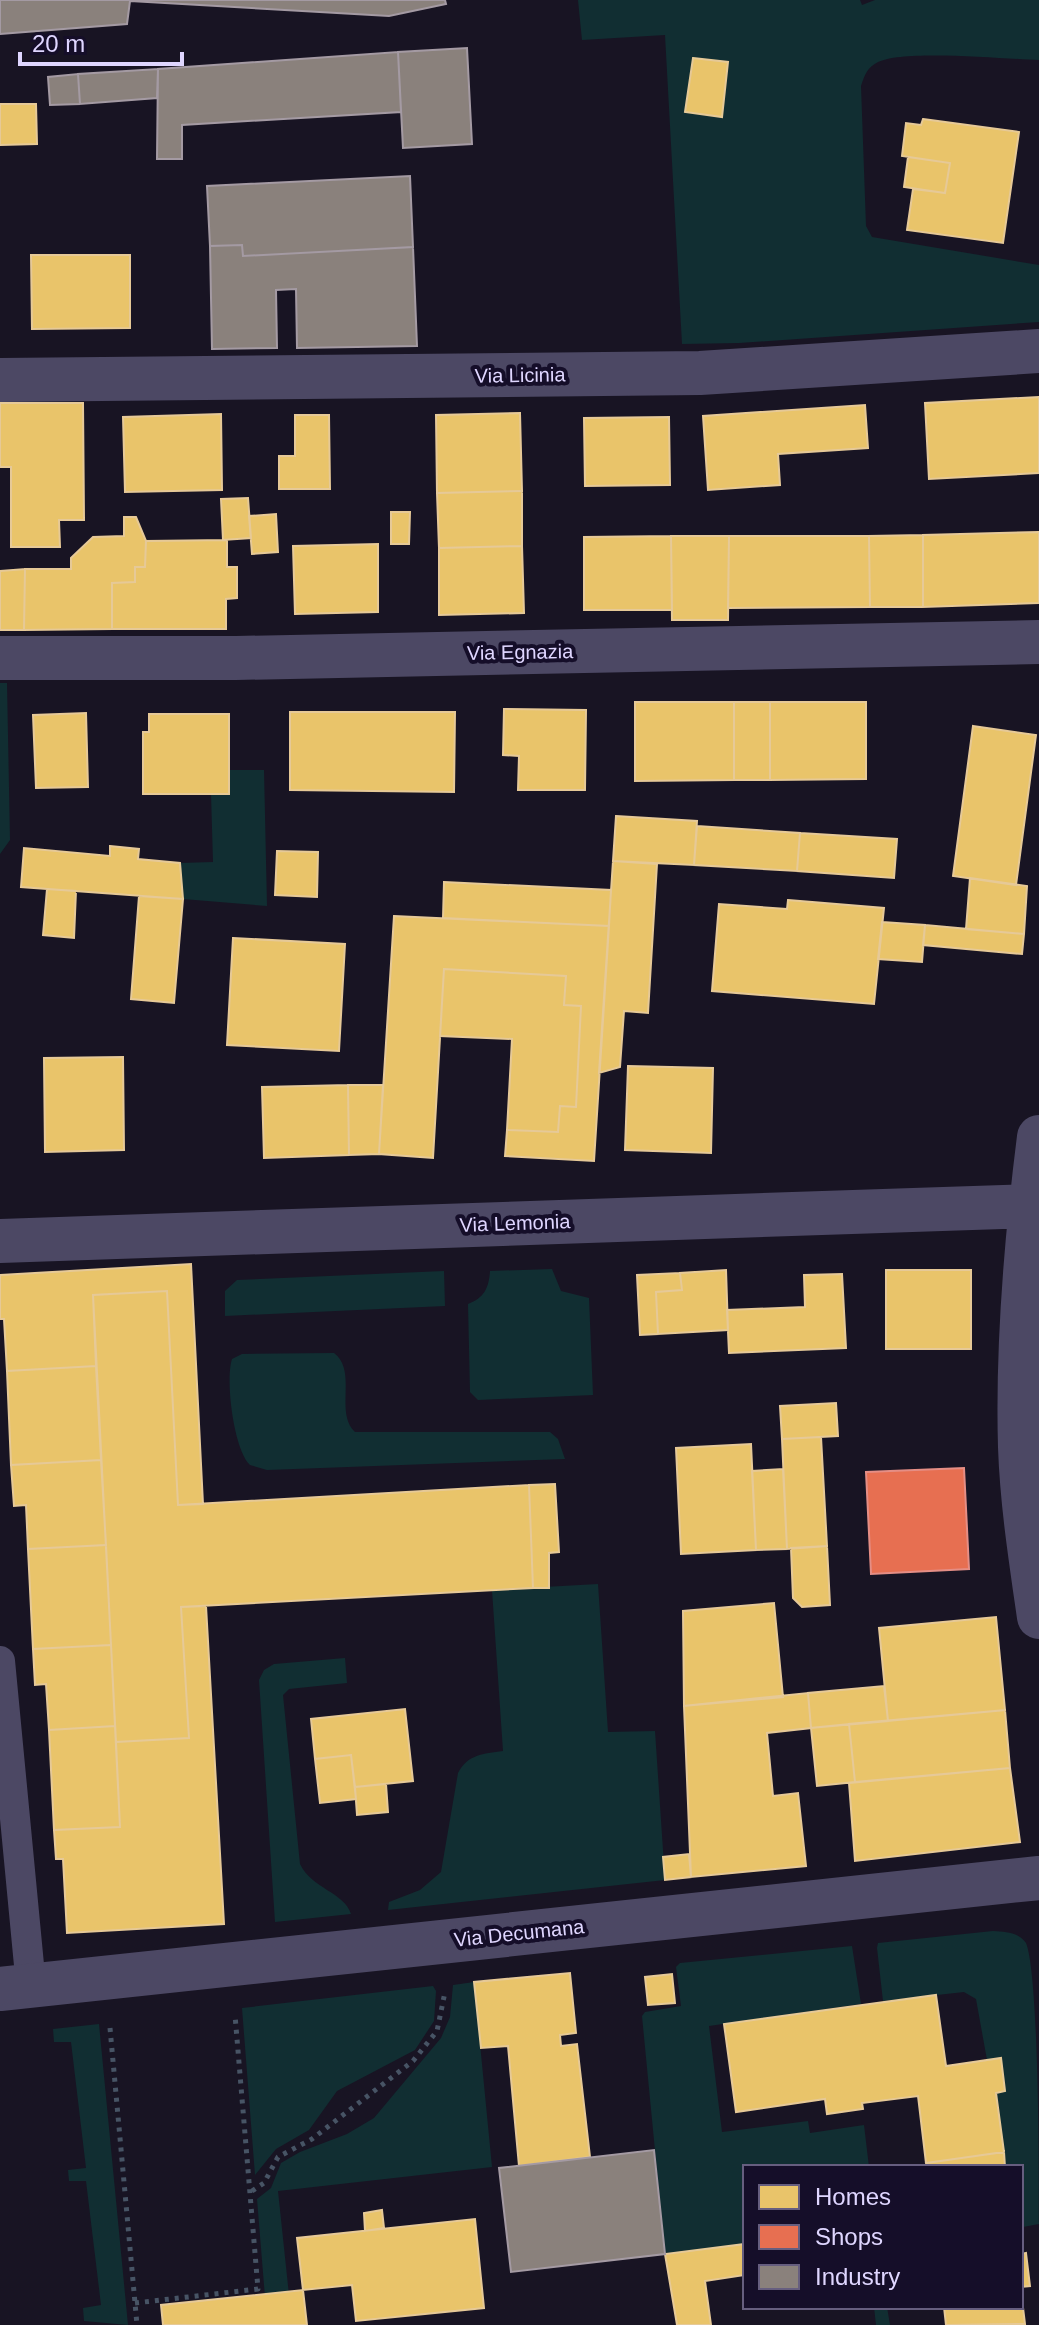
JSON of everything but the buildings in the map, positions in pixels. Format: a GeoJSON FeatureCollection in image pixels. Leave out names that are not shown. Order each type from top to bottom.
{"type":"FeatureCollection","features":[{"type":"Feature","properties":{"kind":"street","name":"Via Licinia"},"geometry":{"type":"LineString","coordinates":[[0,380],[700,373],[1039,351]]}},
{"type":"Feature","properties":{"kind":"street","name":"Via Egnazia"},"geometry":{"type":"LineString","coordinates":[[0,658],[252,658],[1039,642]]}},
{"type":"Feature","properties":{"kind":"street"},"geometry":{"type":"LineString","coordinates":[[1039,1137],[1020,1341],[1020,1448],[1039,1617]]}},
{"type":"Feature","properties":{"kind":"street","name":"Via Lemonia"},"geometry":{"type":"LineString","coordinates":[[0,1241],[1032,1233]]}},
{"type":"Feature","properties":{"kind":"street","name":"Via Decumana"},"geometry":{"type":"LineString","coordinates":[[16,1988],[1039,1878]]}},
{"type":"Feature","properties":{"kind":"lane"},"geometry":{"type":"LineString","coordinates":[[0,1661],[16,1988]]}},
{"type":"Feature","properties":{"kind":"path"},"geometry":{"type":"LineString","coordinates":[[251,2192],[264,2183],[278,2157],[312,2139],[425,2049],[442,2018],[445,1979]]}},
{"type":"Feature","properties":{"kind":"path"},"geometry":{"type":"LineString","coordinates":[[135,2303],[258,2289],[235,2007]]}},
{"type":"Feature","properties":{"kind":"path"},"geometry":{"type":"LineString","coordinates":[[110,2020],[137,2325]]}},
{"type":"Feature","properties":{"kind":"green space"},"geometry":{"type":"Polygon","coordinates":[[[578,0],[860,0],[862,5],[875,0],[1039,0],[1039,60],[931,55],[891,58],[871,67],[861,86],[866,226],[872,237],[1039,265],[1039,322],[739,343],[682,344],[665,35],[582,40],[578,0]]]}},
{"type":"Feature","properties":{"kind":"green space"},"geometry":{"type":"Polygon","coordinates":[[[0,683],[7,683],[10,840],[0,854],[0,683]]]}},
{"type":"Feature","properties":{"kind":"green space"},"geometry":{"type":"Polygon","coordinates":[[[229,770],[264,770],[267,906],[183,899],[180,863],[213,862],[211,794],[229,794],[229,770]]]}},
{"type":"Feature","properties":{"kind":"green space"},"geometry":{"type":"Polygon","coordinates":[[[552,1269],[561,1291],[589,1298],[593,1395],[478,1400],[470,1392],[468,1304],[485,1292],[490,1271],[552,1269]]]}},
{"type":"Feature","properties":{"kind":"green space"},"geometry":{"type":"Polygon","coordinates":[[[444,1271],[445,1306],[225,1316],[225,1291],[237,1280],[444,1271]]]}},
{"type":"Feature","properties":{"kind":"green space"},"geometry":{"type":"Polygon","coordinates":[[[334,1353],[344,1370],[346,1414],[355,1432],[550,1432],[558,1439],[565,1459],[267,1470],[250,1465],[239,1445],[232,1415],[232,1359],[242,1354],[334,1353]]]}},
{"type":"Feature","properties":{"kind":"green space"},"geometry":{"type":"Polygon","coordinates":[[[598,1584],[608,1732],[655,1731],[665,1880],[388,1910],[389,1902],[420,1890],[441,1872],[458,1773],[462,1767],[477,1756],[503,1751],[492,1590],[598,1584]]]}},
{"type":"Feature","properties":{"kind":"green space"},"geometry":{"type":"Polygon","coordinates":[[[345,1658],[347,1683],[289,1689],[283,1695],[300,1864],[312,1879],[342,1900],[351,1914],[275,1922],[259,1680],[264,1670],[274,1664],[345,1658]]]}},
{"type":"Feature","properties":{"kind":"green space"},"geometry":{"type":"Polygon","coordinates":[[[993,1931],[1007,1932],[1026,1943],[1034,1994],[1039,2224],[1023,2227],[1023,2165],[1005,2165],[996,2093],[1005,2091],[1001,2059],[987,2060],[976,1999],[964,1992],[883,2001],[878,1943],[993,1931]]]}},
{"type":"Feature","properties":{"kind":"green space"},"geometry":{"type":"Polygon","coordinates":[[[852,1946],[861,2004],[709,2026],[722,2132],[808,2121],[810,2133],[864,2125],[869,2165],[743,2165],[743,2244],[665,2254],[642,2016],[645,2012],[681,2006],[676,1967],[680,1963],[852,1946]]]}},
{"type":"Feature","properties":{"kind":"green space"},"geometry":{"type":"Polygon","coordinates":[[[474,1982],[492,2167],[278,2191],[289,2295],[265,2297],[257,2199],[271,2188],[281,2163],[300,2152],[347,2134],[374,2118],[441,2038],[450,2017],[453,1985],[474,1982]]]}},
{"type":"Feature","properties":{"kind":"green space"},"geometry":{"type":"Polygon","coordinates":[[[433,1986],[436,1991],[434,2021],[415,2050],[337,2091],[309,2130],[276,2149],[255,2175],[242,2008],[433,1986]]]}},
{"type":"Feature","properties":{"kind":"green space"},"geometry":{"type":"Polygon","coordinates":[[[99,2024],[128,2325],[84,2321],[83,2308],[101,2305],[86,2181],[69,2181],[68,2170],[86,2168],[71,2042],[54,2042],[53,2029],[99,2024]]]}},
{"type":"Feature","properties":{"kind":"green space"},"geometry":{"type":"Polygon","coordinates":[[[874,2309],[887,2309],[890,2325],[876,2325],[874,2309]]]}}]}
